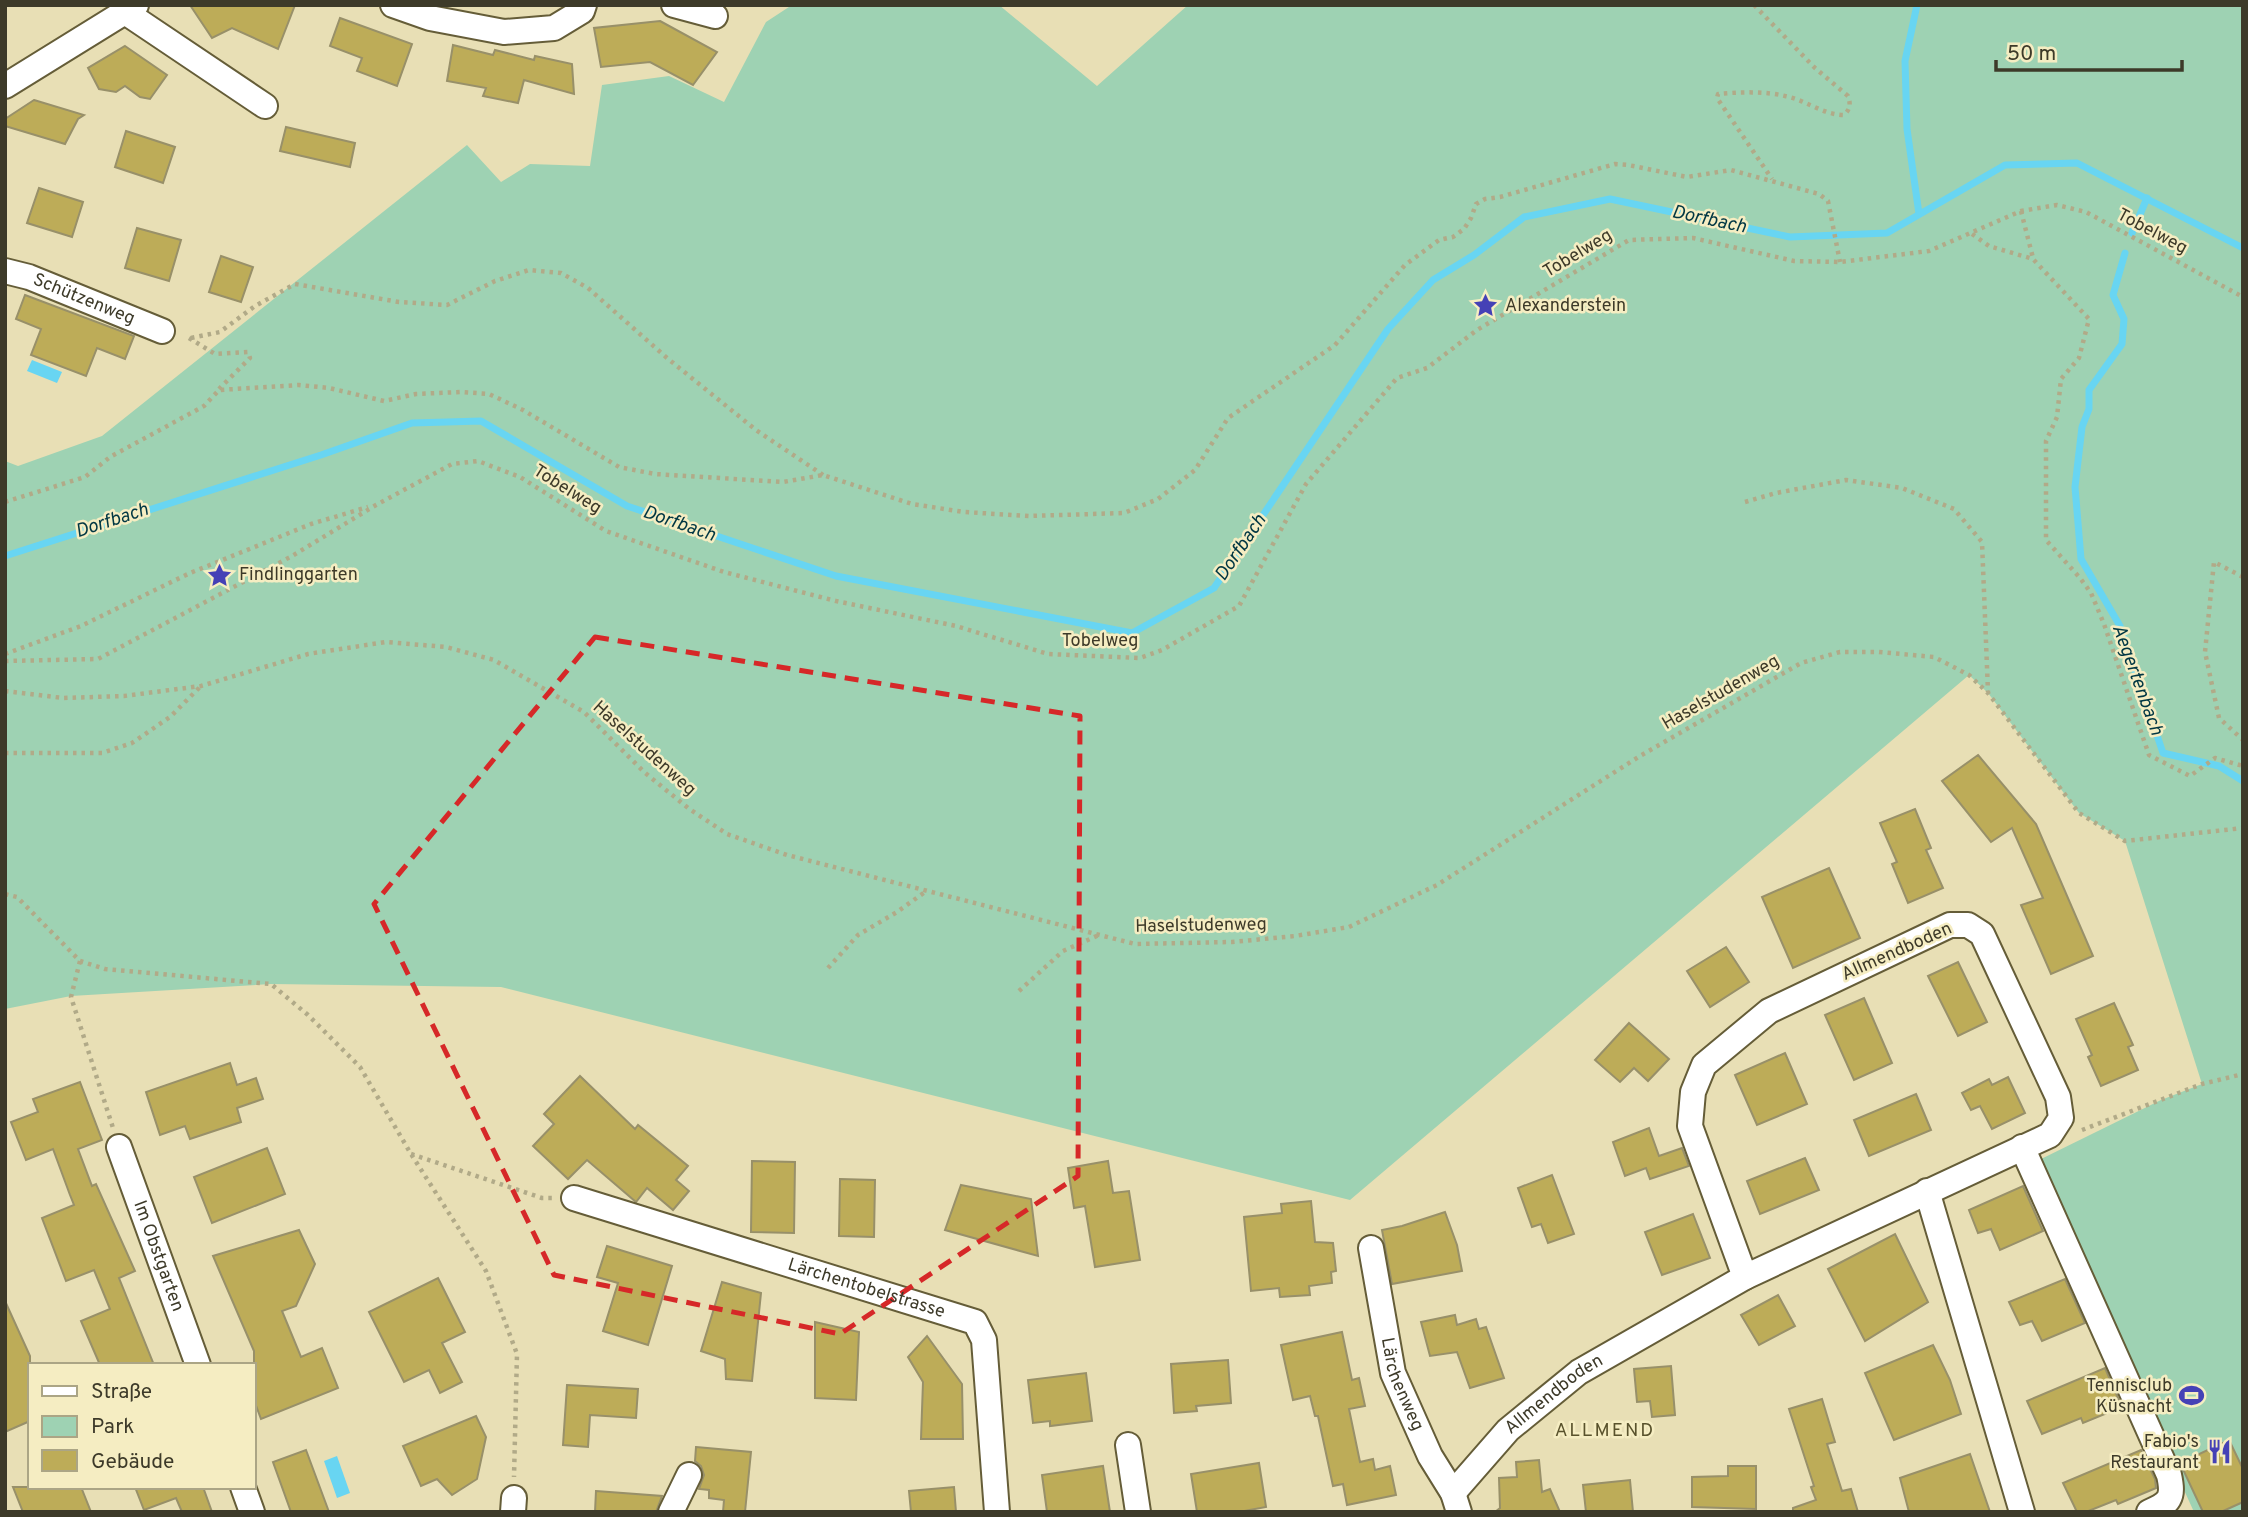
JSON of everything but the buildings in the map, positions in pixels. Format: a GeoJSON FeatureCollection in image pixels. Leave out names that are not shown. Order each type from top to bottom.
{"type":"FeatureCollection","features":[{"type":"Feature","properties":{"kind":"street"},"geometry":{"type":"LineString","coordinates":[[393,5],[430,18],[504,32],[554,28],[582,11],[584,5]]}},
{"type":"Feature","properties":{"kind":"street"},"geometry":{"type":"LineString","coordinates":[[674,5],[715,16]]}},
{"type":"Feature","properties":{"kind":"street"},"geometry":{"type":"LineString","coordinates":[[5,86],[131,9],[265,106]]}},
{"type":"Feature","properties":{"kind":"street","name":"Schützenweg"},"geometry":{"type":"LineString","coordinates":[[5,271],[29,277],[162,331]]}},
{"type":"Feature","properties":{"kind":"street","name":"Allmendboden"},"geometry":{"type":"LineString","coordinates":[[1456,1502],[1508,1430],[1579,1372],[1745,1277],[2050,1135],[2061,1118],[2058,1097],[1982,934],[1968,925],[1950,925],[1769,1011],[1704,1065],[1693,1092],[1690,1126],[1745,1277]]}},
{"type":"Feature","properties":{"kind":"street","name":"Im Obstgarten"},"geometry":{"type":"LineString","coordinates":[[119,1147],[197,1363]]}},
{"type":"Feature","properties":{"kind":"street"},"geometry":{"type":"LineString","coordinates":[[2022,1147],[2169,1475],[2172,1486],[2170,1497],[2165,1505],[2149,1512]]}},
{"type":"Feature","properties":{"kind":"street"},"geometry":{"type":"LineString","coordinates":[[1927,1191],[2022,1512]]}},
{"type":"Feature","properties":{"kind":"street","name":"Lärchentobelstrasse"},"geometry":{"type":"LineString","coordinates":[[574,1198],[975,1322],[984,1340],[997,1512]]}},
{"type":"Feature","properties":{"kind":"street","name":"Lärchenweg"},"geometry":{"type":"LineString","coordinates":[[1371,1248],[1393,1373],[1430,1456],[1456,1502]]}},
{"type":"Feature","properties":{"kind":"street"},"geometry":{"type":"LineString","coordinates":[[1128,1445],[1138,1512]]}},
{"type":"Feature","properties":{"kind":"street"},"geometry":{"type":"LineString","coordinates":[[671,1512],[689,1475]]}},
{"type":"Feature","properties":{"kind":"street"},"geometry":{"type":"LineString","coordinates":[[244,1489],[252,1512]]}},
{"type":"Feature","properties":{"kind":"path"},"geometry":{"type":"LineString","coordinates":[[1754,5],[1815,68],[1848,96],[1850,102],[1849,110],[1844,115],[1833,115],[1786,96],[1740,92],[1717,94],[1717,98],[1772,180]]}},
{"type":"Feature","properties":{"kind":"path"},"geometry":{"type":"LineString","coordinates":[[5,502],[85,477],[110,457],[204,406],[250,358],[248,352],[215,354],[191,338],[219,332],[255,306],[295,284],[399,302],[447,305],[495,281],[529,270],[561,273],[588,288],[667,358],[756,430],[823,475],[912,504],[964,512],[1029,516],[1124,513],[1158,499],[1195,470],[1228,418],[1335,345],[1405,265],[1439,240],[1453,237],[1464,229],[1476,204],[1485,199],[1615,164],[1687,177],[1731,170],[1819,194],[1829,201],[1839,259]]}},
{"type":"Feature","properties":{"kind":"path","name":"Tobelweg"},"geometry":{"type":"LineString","coordinates":[[5,661],[98,659],[292,556],[376,505],[452,464],[478,461],[520,477],[606,531],[724,572],[836,601],[956,626],[1048,654],[1140,658],[1162,650],[1239,606],[1306,484],[1396,378],[1427,368],[1477,330],[1629,240],[1693,237],[1794,261],[1839,259],[1928,251],[2021,211],[2057,205],[2086,212],[2243,297]]}},
{"type":"Feature","properties":{"kind":"path"},"geometry":{"type":"LineString","coordinates":[[2021,211],[2033,259],[2089,319],[2079,358],[2061,379],[2057,417],[2046,441],[2046,540],[2091,593],[2149,755],[2190,776],[2216,758],[2243,766]]}},
{"type":"Feature","properties":{"kind":"path"},"geometry":{"type":"LineString","coordinates":[[1971,233],[1989,246],[2033,259]]}},
{"type":"Feature","properties":{"kind":"path"},"geometry":{"type":"LineString","coordinates":[[219,390],[299,385],[329,388],[384,401],[415,394],[489,394],[523,410],[619,467],[655,474],[783,482],[823,475]]}},
{"type":"Feature","properties":{"kind":"path"},"geometry":{"type":"LineString","coordinates":[[1745,502],[1776,493],[1846,481],[1902,488],[1954,509],[1982,542],[1988,693]]}},
{"type":"Feature","properties":{"kind":"path"},"geometry":{"type":"LineString","coordinates":[[5,653],[81,626],[190,573],[299,529],[376,505]]}},
{"type":"Feature","properties":{"kind":"path"},"geometry":{"type":"LineString","coordinates":[[2243,577],[2214,562],[2205,652],[2219,718],[2243,740]]}},
{"type":"Feature","properties":{"kind":"path","name":"Haselstudenweg"},"geometry":{"type":"LineString","coordinates":[[5,691],[63,698],[124,695],[201,687],[308,654],[386,642],[446,647],[494,660],[584,712],[644,772],[688,808],[727,834],[787,855],[1135,944],[1232,942],[1349,927],[1437,885],[1640,755],[1801,663],[1840,652],[1934,657],[1969,675],[1988,693],[2079,813],[2125,841],[2243,828]]}},
{"type":"Feature","properties":{"kind":"path"},"geometry":{"type":"LineString","coordinates":[[5,753],[102,753],[132,743],[170,717],[201,687]]}},
{"type":"Feature","properties":{"kind":"path"},"geometry":{"type":"LineString","coordinates":[[828,968],[858,935],[897,912],[925,891]]}},
{"type":"Feature","properties":{"kind":"path"},"geometry":{"type":"LineString","coordinates":[[5,894],[17,897],[80,961],[105,969],[271,984],[308,1014],[360,1067],[411,1154],[486,1272],[517,1354],[514,1505]]}},
{"type":"Feature","properties":{"kind":"path"},"geometry":{"type":"LineString","coordinates":[[1019,991],[1063,951],[1100,935]]}},
{"type":"Feature","properties":{"kind":"path"},"geometry":{"type":"LineString","coordinates":[[80,961],[71,997],[119,1147]]}},
{"type":"Feature","properties":{"kind":"path"},"geometry":{"type":"LineString","coordinates":[[2050,1135],[2078,1132],[2202,1084],[2243,1074]]}},
{"type":"Feature","properties":{"kind":"path"},"geometry":{"type":"LineString","coordinates":[[411,1154],[542,1198],[574,1198]]}},
{"type":"Feature","properties":{"kind":"highlighted area"},"geometry":{"type":"Polygon","coordinates":[[[595,637],[1080,716],[1078,1176],[840,1334],[554,1275],[374,904],[595,637]]]}},
{"type":"Feature","properties":{"kind":"green space"},"geometry":{"type":"Polygon","coordinates":[[[792,5],[999,5],[1097,86],[1188,5],[2243,5],[2243,1512],[2194,1512],[2035,1162],[2161,1100],[2202,1084],[2125,841],[2079,813],[1988,693],[1969,675],[1350,1200],[501,987],[271,984],[71,996],[5,1009],[5,461],[18,466],[102,436],[467,145],[501,182],[530,164],[590,166],[602,85],[669,76],[724,102],[766,22],[792,5]]]}},
{"type":"Feature","properties":{"kind":"water"},"geometry":{"type":"Polygon","coordinates":[[[32,360],[62,372],[57,383],[27,371],[32,360]]]}},
{"type":"Feature","properties":{"kind":"water"},"geometry":{"type":"Polygon","coordinates":[[[337,1456],[350,1493],[337,1498],[324,1461],[337,1456]]]}},
{"type":"Feature","properties":{"kind":"waterway"},"geometry":{"type":"LineString","coordinates":[[1917,5],[1905,61],[1907,129],[1919,214]]}},
{"type":"Feature","properties":{"kind":"waterway","name":"Dorfbach"},"geometry":{"type":"LineString","coordinates":[[5,556],[321,455],[412,423],[481,421],[627,506],[836,576],[1132,633],[1214,588],[1388,329],[1433,280],[1474,255],[1524,217],[1610,199],[1790,237],[1887,233],[2005,165],[2077,163],[2243,248]]}},
{"type":"Feature","properties":{"kind":"waterway","name":"Aegertenbach"},"geometry":{"type":"LineString","coordinates":[[2132,233],[2147,198]]}},
{"type":"Feature","properties":{"kind":"waterway","name":"Aegertenbach"},"geometry":{"type":"LineString","coordinates":[[2125,253],[2113,295],[2124,319],[2122,344],[2089,390],[2089,409],[2082,427],[2075,487],[2081,559],[2120,626],[2163,753],[2219,766],[2243,781]]}},
{"type":"Feature","properties":{"kind":"place","name":"Alexanderstein"},"geometry":{"type":"Point","coordinates":[1485,306]}},
{"type":"Feature","properties":{"kind":"place","name":"Findlinggarten"},"geometry":{"type":"Point","coordinates":[219,575]}},
{"type":"Feature","properties":{"kind":"place","name":"Tennisclub Küsnacht"},"geometry":{"type":"Point","coordinates":[2192,1396]}},
{"type":"Feature","properties":{"kind":"place","name":"Fabio's Restaurant"},"geometry":{"type":"Point","coordinates":[2219,1452]}},
{"type":"Feature","properties":{"kind":"district","name":"ALLMEND"},"geometry":{"type":"Point","coordinates":[1605,1431]}}]}
